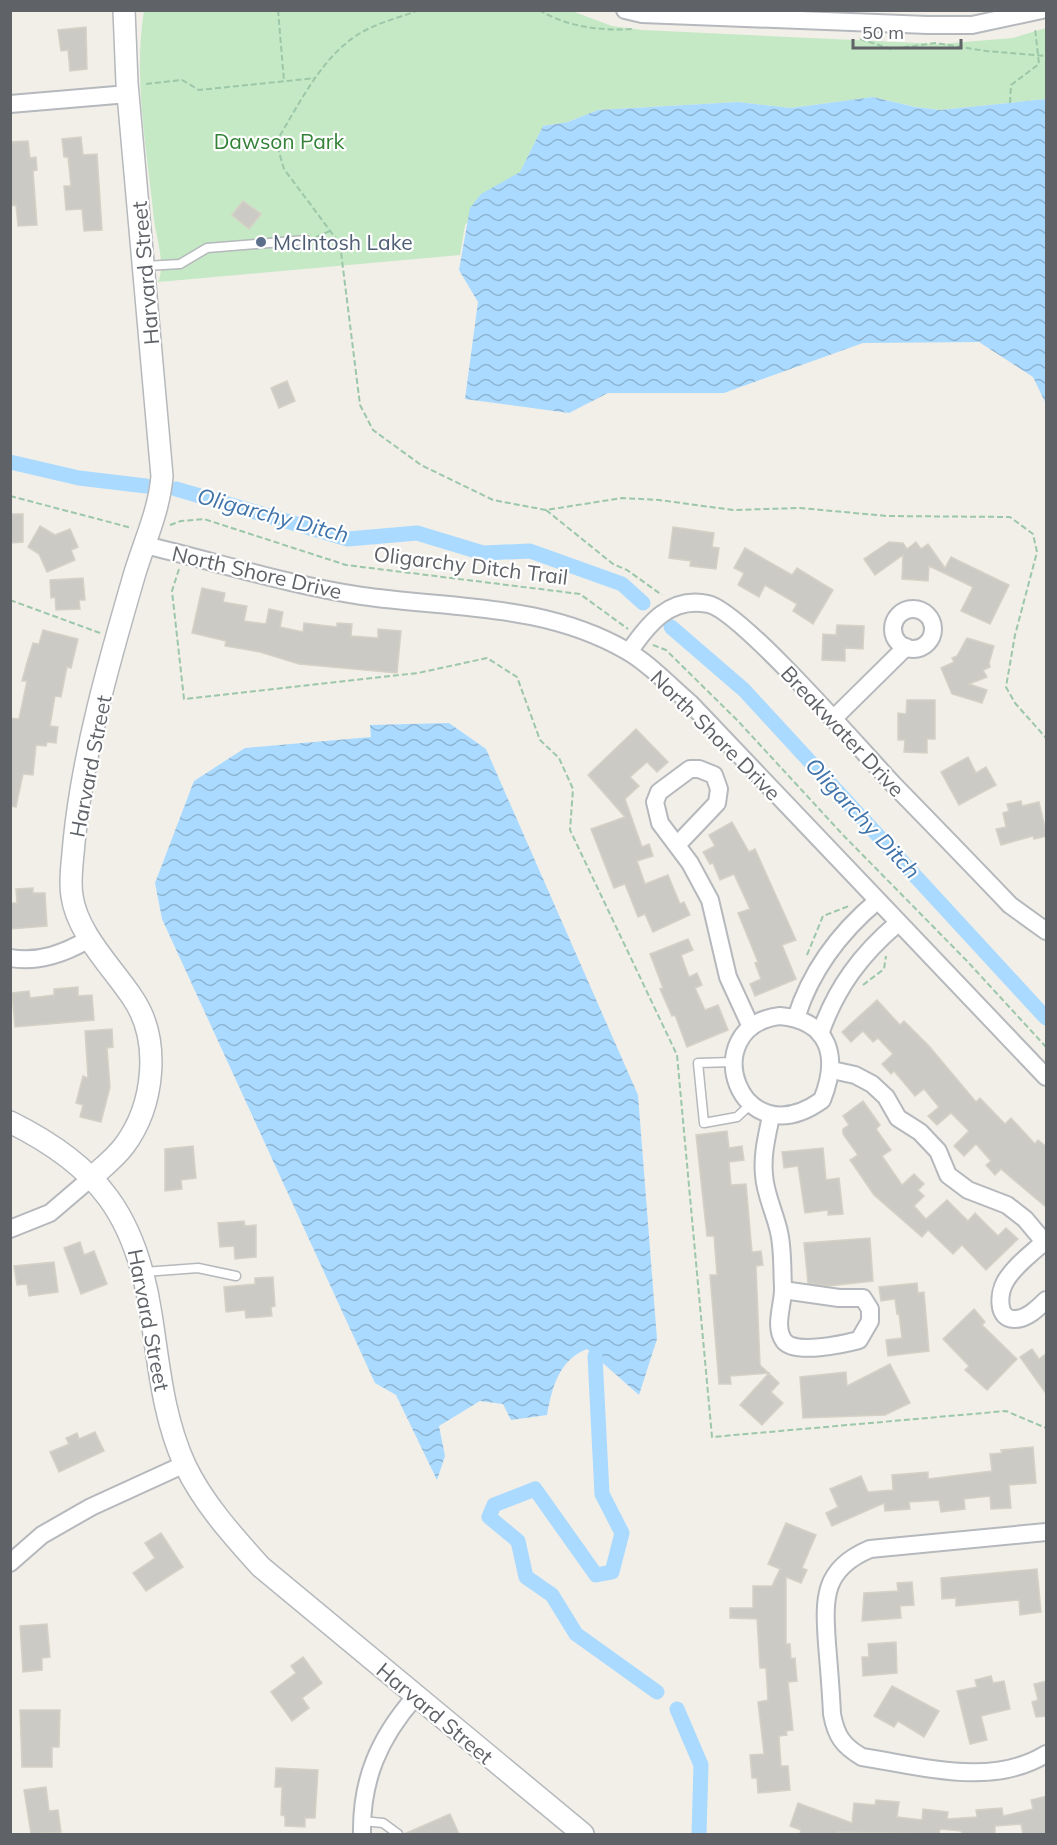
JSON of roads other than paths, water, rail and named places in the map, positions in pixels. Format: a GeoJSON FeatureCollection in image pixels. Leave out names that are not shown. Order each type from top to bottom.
{"type":"FeatureCollection","features":[{"type":"Feature","properties":{"kind":"street","name":"Harvard Street"},"geometry":{"type":"LineString","coordinates":[[124,10],[135,89],[144,266],[162,476],[152,528],[141,537],[78,804],[72,897],[89,939],[134,999],[148,1037],[151,1069],[147,1100],[139,1121],[123,1148],[91,1178],[114,1203],[132,1234],[144,1272],[156,1358],[167,1412],[185,1464],[227,1529],[261,1567],[583,1834]]}},
{"type":"Feature","properties":{"kind":"street"},"geometry":{"type":"LineString","coordinates":[[625,10],[642,14],[792,15],[972,25],[1042,10]]}},
{"type":"Feature","properties":{"kind":"street"},"geometry":{"type":"LineString","coordinates":[[10,104],[135,89]]}},
{"type":"Feature","properties":{"kind":"street","name":"North Shore Drive"},"geometry":{"type":"LineString","coordinates":[[141,537],[184,555],[309,586],[362,596],[533,614],[595,634],[629,652],[690,703],[1047,1077]]}},
{"type":"Feature","properties":{"kind":"street","name":"Breakwater Drive"},"geometry":{"type":"LineString","coordinates":[[629,652],[632,629],[673,607],[687,602],[710,604],[727,612],[833,719],[1010,905],[1047,932]]}},
{"type":"Feature","properties":{"kind":"street"},"geometry":{"type":"LineString","coordinates":[[833,719],[906,647]]}},
{"type":"Feature","properties":{"kind":"street"},"geometry":{"type":"LineString","coordinates":[[678,844],[717,803],[719,789],[714,775],[699,769],[690,769],[683,774],[659,792],[655,801],[660,823],[678,844],[710,900],[728,977],[751,1027]]}},
{"type":"Feature","properties":{"kind":"street"},"geometry":{"type":"LineString","coordinates":[[796,1018],[811,979],[827,952],[853,921],[877,901]]}},
{"type":"Feature","properties":{"kind":"street"},"geometry":{"type":"LineString","coordinates":[[820,1034],[833,999],[848,973],[875,942],[898,923]]}},
{"type":"Feature","properties":{"kind":"street"},"geometry":{"type":"LineString","coordinates":[[10,957],[46,958],[72,949],[89,939]]}},
{"type":"Feature","properties":{"kind":"street"},"geometry":{"type":"LineString","coordinates":[[770,1017],[796,1018],[813,1025],[820,1034],[828,1047],[832,1070],[822,1100],[797,1115],[771,1116],[751,1104],[734,1080],[734,1062],[740,1043],[751,1027],[770,1017]]}},
{"type":"Feature","properties":{"kind":"street"},"geometry":{"type":"LineString","coordinates":[[832,1070],[855,1076],[872,1084],[886,1097],[898,1118],[920,1132],[938,1151],[948,1175],[968,1190],[1007,1205],[1025,1219],[1045,1243],[1014,1270],[1005,1283],[1000,1304],[1003,1314],[1008,1318],[1016,1319],[1027,1316],[1047,1300]]}},
{"type":"Feature","properties":{"kind":"street"},"geometry":{"type":"LineString","coordinates":[[771,1116],[764,1146],[764,1177],[780,1234],[783,1290],[780,1332],[785,1342],[792,1346],[828,1347],[860,1340],[867,1329],[870,1309],[863,1298],[839,1298],[783,1290]]}},
{"type":"Feature","properties":{"kind":"street"},"geometry":{"type":"LineString","coordinates":[[10,1122],[40,1137],[91,1178],[50,1213],[10,1229]]}},
{"type":"Feature","properties":{"kind":"street"},"geometry":{"type":"LineString","coordinates":[[10,1563],[42,1535],[91,1507],[185,1464]]}},
{"type":"Feature","properties":{"kind":"street"},"geometry":{"type":"LineString","coordinates":[[1047,1532],[870,1549],[855,1555],[838,1569],[829,1585],[824,1604],[832,1714],[835,1731],[847,1748],[862,1757],[969,1773],[1009,1770],[1047,1754]]}},
{"type":"Feature","properties":{"kind":"street"},"geometry":{"type":"LineString","coordinates":[[362,1828],[369,1771],[380,1744],[396,1719],[415,1697]]}},
{"type":"Feature","properties":{"kind":"lane"},"geometry":{"type":"LineString","coordinates":[[144,266],[180,264],[207,248],[306,240]]}},
{"type":"Feature","properties":{"kind":"lane"},"geometry":{"type":"LineString","coordinates":[[734,1062],[698,1063],[704,1123],[737,1117],[751,1104]]}},
{"type":"Feature","properties":{"kind":"lane"},"geometry":{"type":"LineString","coordinates":[[144,1272],[198,1268],[236,1276]]}},
{"type":"Feature","properties":{"kind":"lane"},"geometry":{"type":"LineString","coordinates":[[362,1828],[383,1823],[398,1834]]}},
{"type":"Feature","properties":{"kind":"water","name":"McIntosh Lake"},"geometry":{"type":"Polygon","coordinates":[[[873,97],[915,107],[940,110],[1046,99],[1046,404],[1033,377],[979,342],[863,343],[724,393],[608,393],[569,413],[465,399],[478,302],[459,270],[470,208],[481,194],[520,172],[543,126],[568,122],[598,110],[738,102],[791,108],[873,97]]]}},
{"type":"Feature","properties":{"kind":"water"},"geometry":{"type":"Polygon","coordinates":[[[449,723],[486,749],[638,1095],[657,1339],[639,1395],[587,1349],[577,1354],[563,1367],[551,1394],[547,1415],[511,1420],[503,1404],[480,1401],[439,1426],[445,1456],[437,1480],[396,1395],[375,1383],[162,919],[155,883],[194,781],[245,748],[371,737],[370,725],[449,723]]]}},
{"type":"Feature","properties":{"kind":"waterway","name":"Oligarchy Ditch"},"geometry":{"type":"LineString","coordinates":[[10,462],[79,478],[146,486]]}},
{"type":"Feature","properties":{"kind":"waterway","name":"Oligarchy Ditch"},"geometry":{"type":"LineString","coordinates":[[176,489],[348,539],[417,533],[483,553],[530,551],[622,584],[643,603]]}},
{"type":"Feature","properties":{"kind":"waterway","name":"Oligarchy Ditch"},"geometry":{"type":"LineString","coordinates":[[671,627],[744,690],[1046,1018]]}},
{"type":"Feature","properties":{"kind":"waterway"},"geometry":{"type":"LineString","coordinates":[[595,1356],[602,1494],[622,1533],[612,1572],[596,1575],[535,1489],[494,1505],[489,1517],[518,1541],[526,1577],[552,1595],[576,1634],[657,1692]]}},
{"type":"Feature","properties":{"kind":"waterway"},"geometry":{"type":"LineString","coordinates":[[677,1709],[701,1765],[699,1834]]}},
{"type":"Feature","properties":{"kind":"place","name":"McIntosh Lake"},"geometry":{"type":"Point","coordinates":[261,242]}},
{"type":"Feature","properties":{"kind":"park label","name":"Dawson Park"},"geometry":{"type":"Point","coordinates":[279,141]}}]}
